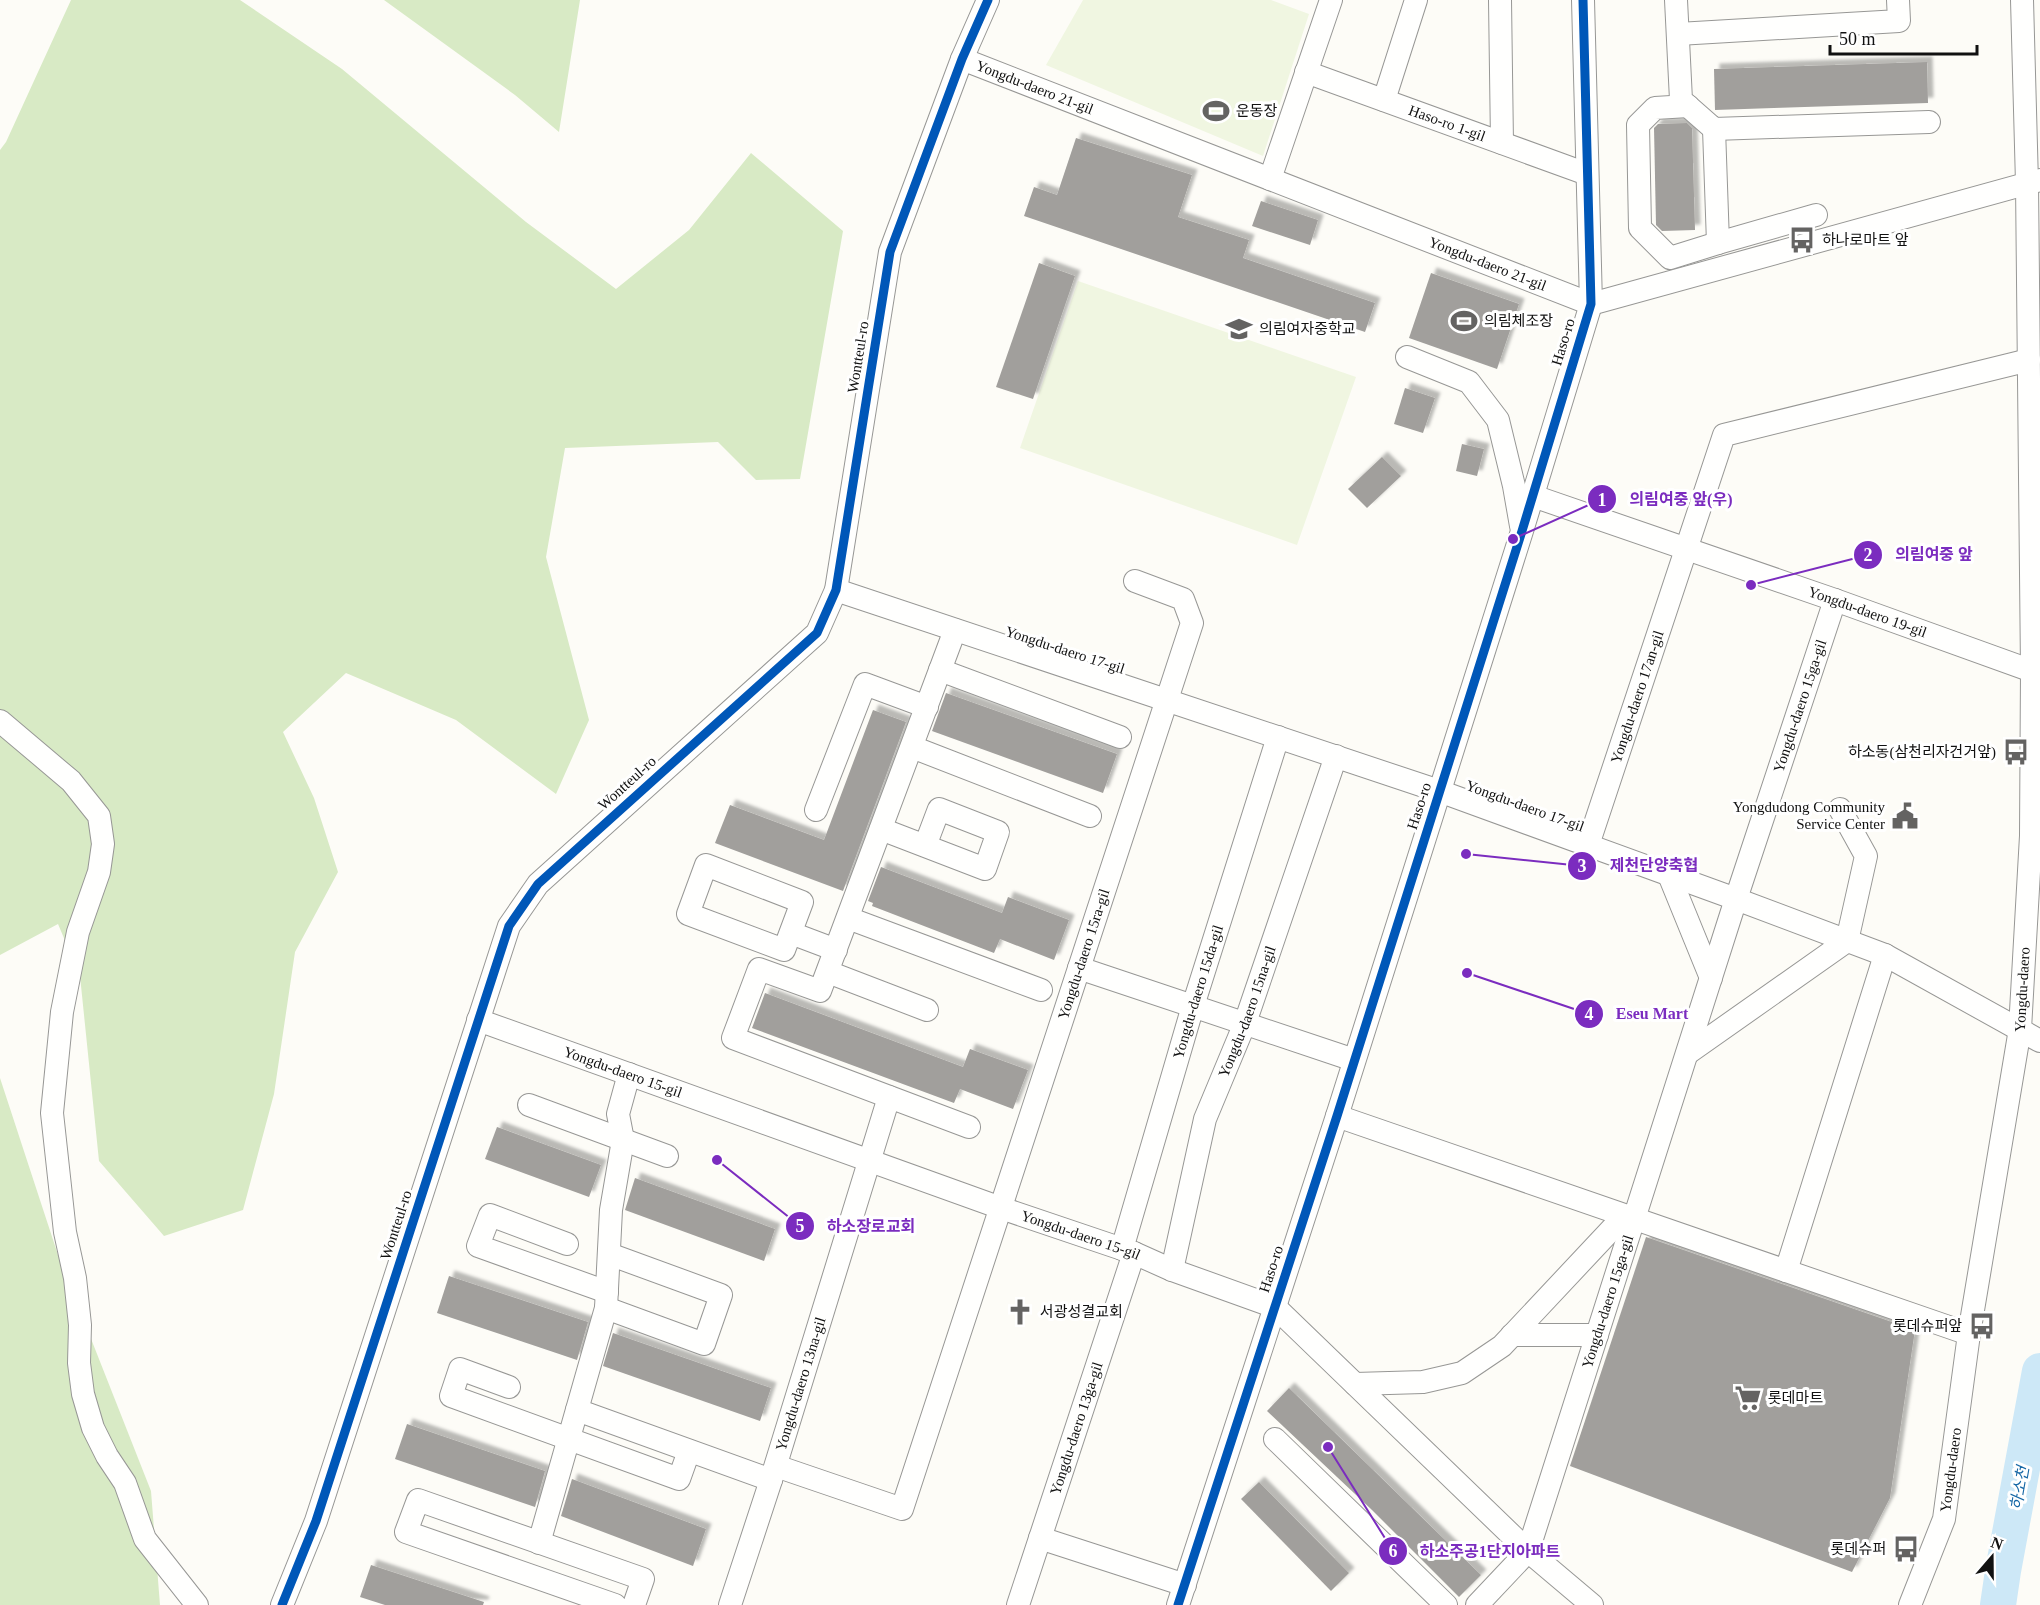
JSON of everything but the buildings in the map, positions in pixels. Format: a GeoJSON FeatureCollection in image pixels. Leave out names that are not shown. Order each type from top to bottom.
{"type":"FeatureCollection","features":[{"type":"Feature","properties":{"kind":"street","name":"Wontteul-ro"},"geometry":{"type":"LineString","coordinates":[[282,1605],[316,1521],[508,926],[538,884],[817,633],[836,590],[890,252],[962,59],[988,0]]}},
{"type":"Feature","properties":{"kind":"street"},"geometry":{"type":"LineString","coordinates":[[1270,179],[1330,0]]}},
{"type":"Feature","properties":{"kind":"street"},"geometry":{"type":"LineString","coordinates":[[1384,100],[1416,0]]}},
{"type":"Feature","properties":{"kind":"street"},"geometry":{"type":"LineString","coordinates":[[1500,0],[1502,143]]}},
{"type":"Feature","properties":{"kind":"street","name":"Haso-ro"},"geometry":{"type":"LineString","coordinates":[[1181,1595],[1354,1060],[1533,496],[1591,304],[1583,0]]}},
{"type":"Feature","properties":{"kind":"street"},"geometry":{"type":"LineString","coordinates":[[1676,0],[1681,100],[1714,129],[1929,122]]}},
{"type":"Feature","properties":{"kind":"street"},"geometry":{"type":"LineString","coordinates":[[1678,34],[1899,21],[1898,0]]}},
{"type":"Feature","properties":{"kind":"street","name":"Yongdu-daero"},"geometry":{"type":"LineString","coordinates":[[1910,1605],[1944,1519],[1970,1334],[2020,1029],[2031,836],[2029,360],[2034,181],[2022,0]]}},
{"type":"Feature","properties":{"kind":"street","name":"Yongdu-daero 21-gil"},"geometry":{"type":"LineString","coordinates":[[962,59],[1591,304]]}},
{"type":"Feature","properties":{"kind":"street","name":"Haso-ro 1-gil"},"geometry":{"type":"LineString","coordinates":[[1306,72],[1587,174]]}},
{"type":"Feature","properties":{"kind":"street"},"geometry":{"type":"LineString","coordinates":[[1688,106],[1655,108],[1638,125],[1640,228],[1670,258],[1816,215]]}},
{"type":"Feature","properties":{"kind":"street"},"geometry":{"type":"LineString","coordinates":[[1714,129],[1718,243]]}},
{"type":"Feature","properties":{"kind":"street"},"geometry":{"type":"LineString","coordinates":[[1591,304],[2034,181]]}},
{"type":"Feature","properties":{"kind":"street"},"geometry":{"type":"LineString","coordinates":[[1407,357],[1469,382],[1498,420],[1522,531]]}},
{"type":"Feature","properties":{"kind":"street","name":"Yongdu-daero 17an-gil"},"geometry":{"type":"LineString","coordinates":[[1588,845],[1724,435],[2029,360]]}},
{"type":"Feature","properties":{"kind":"street","name":"Yongdu-daero 19-gil"},"geometry":{"type":"LineString","coordinates":[[1533,496],[1835,600],[2032,671]]}},
{"type":"Feature","properties":{"kind":"street","name":"Yongdu-daero 15ra-gil"},"geometry":{"type":"LineString","coordinates":[[773,1473],[902,1509],[1192,623],[1183,599],[1135,581]]}},
{"type":"Feature","properties":{"kind":"street","name":"Yongdu-daero 17-gil"},"geometry":{"type":"LineString","coordinates":[[836,590],[1439,791],[1736,899],[1885,955],[2040,1041]]}},
{"type":"Feature","properties":{"kind":"street","name":"Yongdu-daero 15ga-gil"},"geometry":{"type":"LineString","coordinates":[[1528,1551],[1597,1335],[1629,1217],[1688,1053],[1736,899],[1835,600]]}},
{"type":"Feature","properties":{"kind":"street"},"geometry":{"type":"LineString","coordinates":[[956,630],[820,991],[759,969],[733,1038],[969,1127]]}},
{"type":"Feature","properties":{"kind":"street"},"geometry":{"type":"LineString","coordinates":[[940,670],[1120,737]]}},
{"type":"Feature","properties":{"kind":"street"},"geometry":{"type":"LineString","coordinates":[[816,810],[865,684],[927,707]]}},
{"type":"Feature","properties":{"kind":"street"},"geometry":{"type":"LineString","coordinates":[[0,721],[71,781],[99,816],[103,844],[99,872],[78,932],[71,966],[62,1012],[51,1113],[64,1232],[75,1278],[80,1325],[79,1363],[83,1394],[93,1428],[125,1483],[145,1539],[197,1605]]}},
{"type":"Feature","properties":{"kind":"street","name":"Yongdu-daero 15da-gil"},"geometry":{"type":"LineString","coordinates":[[1128,1251],[1193,1006],[1278,737]]}},
{"type":"Feature","properties":{"kind":"street"},"geometry":{"type":"LineString","coordinates":[[912,747],[1090,816]]}},
{"type":"Feature","properties":{"kind":"street","name":"Yongdu-daero 15na-gil"},"geometry":{"type":"LineString","coordinates":[[1172,1270],[1205,1119],[1245,1023],[1336,756]]}},
{"type":"Feature","properties":{"kind":"street"},"geometry":{"type":"LineString","coordinates":[[1688,1053],[1847,941],[1866,856],[1840,809]]}},
{"type":"Feature","properties":{"kind":"street"},"geometry":{"type":"LineString","coordinates":[[881,829],[925,846]]}},
{"type":"Feature","properties":{"kind":"street"},"geometry":{"type":"LineString","coordinates":[[706,865],[802,902],[791,933],[784,950],[688,914],[706,865]]}},
{"type":"Feature","properties":{"kind":"street"},"geometry":{"type":"LineString","coordinates":[[1669,875],[1711,978]]}},
{"type":"Feature","properties":{"kind":"street"},"geometry":{"type":"LineString","coordinates":[[848,918],[1041,990]]}},
{"type":"Feature","properties":{"kind":"street"},"geometry":{"type":"LineString","coordinates":[[791,933],[836,950]]}},
{"type":"Feature","properties":{"kind":"street"},"geometry":{"type":"LineString","coordinates":[[1786,1271],[1885,955]]}},
{"type":"Feature","properties":{"kind":"street"},"geometry":{"type":"LineString","coordinates":[[1079,968],[1354,1060]]}},
{"type":"Feature","properties":{"kind":"street"},"geometry":{"type":"LineString","coordinates":[[828,972],[927,1010]]}},
{"type":"Feature","properties":{"kind":"street","name":"Yongdu-daero 15-gil"},"geometry":{"type":"LineString","coordinates":[[478,1020],[1001,1208],[1128,1251],[1172,1270],[1275,1307],[1528,1551],[1592,1605]]}},
{"type":"Feature","properties":{"kind":"street"},"geometry":{"type":"LineString","coordinates":[[539,1543],[606,1300],[611,1210],[623,1140],[618,1114],[629,1074]]}},
{"type":"Feature","properties":{"kind":"street","name":"Yongdu-daero 13na-gil"},"geometry":{"type":"LineString","coordinates":[[730,1605],[773,1473],[888,1097]]}},
{"type":"Feature","properties":{"kind":"street"},"geometry":{"type":"LineString","coordinates":[[529,1105],[667,1156]]}},
{"type":"Feature","properties":{"kind":"street"},"geometry":{"type":"LineString","coordinates":[[1336,1116],[1970,1334]]}},
{"type":"Feature","properties":{"kind":"street"},"geometry":{"type":"LineString","coordinates":[[567,1244],[490,1215],[478,1246],[704,1344],[721,1295],[609,1254]]}},
{"type":"Feature","properties":{"kind":"street"},"geometry":{"type":"LineString","coordinates":[[1355,1384],[1423,1382],[1462,1373],[1502,1346],[1629,1217]]}},
{"type":"Feature","properties":{"kind":"street","name":"Yongdu-daero 13ga-gil"},"geometry":{"type":"LineString","coordinates":[[1018,1605],[1128,1251]]}},
{"type":"Feature","properties":{"kind":"street"},"geometry":{"type":"LineString","coordinates":[[1512,1335],[1597,1335]]}},
{"type":"Feature","properties":{"kind":"street"},"geometry":{"type":"LineString","coordinates":[[509,1387],[460,1369],[451,1396],[679,1479],[689,1451]]}},
{"type":"Feature","properties":{"kind":"street"},"geometry":{"type":"LineString","coordinates":[[577,1410],[689,1451],[773,1473]]}},
{"type":"Feature","properties":{"kind":"street"},"geometry":{"type":"LineString","coordinates":[[1275,1439],[1446,1605]]}},
{"type":"Feature","properties":{"kind":"street"},"geometry":{"type":"LineString","coordinates":[[615,1605],[406,1532],[418,1500],[644,1579],[634,1605]]}},
{"type":"Feature","properties":{"kind":"street"},"geometry":{"type":"LineString","coordinates":[[1040,1538],[1181,1595]]}},
{"type":"Feature","properties":{"kind":"street"},"geometry":{"type":"LineString","coordinates":[[1477,1605],[1528,1551]]}},
{"type":"Feature","properties":{"kind":"green space"},"geometry":{"type":"Polygon","coordinates":[[[71,0],[240,0],[342,69],[526,222],[616,289],[689,230],[751,153],[843,231],[800,479],[756,480],[718,442],[565,448],[546,557],[589,720],[556,794],[456,720],[346,673],[283,732],[314,798],[338,872],[295,952],[274,1094],[243,1210],[164,1236],[99,1161],[80,976],[58,924],[0,955],[0,150],[6,142],[71,0]]]}},
{"type":"Feature","properties":{"kind":"green space"},"geometry":{"type":"Polygon","coordinates":[[[384,0],[580,0],[559,132],[515,95],[384,0]]]}},
{"type":"Feature","properties":{"kind":"green space","name":"운동장"},"geometry":{"type":"Polygon","coordinates":[[[1083,0],[1271,0],[1309,14],[1263,156],[1046,65],[1083,0]]]}},
{"type":"Feature","properties":{"kind":"green space"},"geometry":{"type":"Polygon","coordinates":[[[1078,281],[1356,377],[1297,545],[1020,448],[1078,281]]]}},
{"type":"Feature","properties":{"kind":"green space"},"geometry":{"type":"Polygon","coordinates":[[[0,1078],[58,1255],[151,1491],[160,1605],[0,1605],[0,1078]]]}},
{"type":"Feature","properties":{"kind":"waterway","name":"하소천"},"geometry":{"type":"LineString","coordinates":[[1998,1605],[2040,1371]]}},
{"type":"Feature","properties":{"kind":"cycle path"},"geometry":{"type":"LineString","coordinates":[[282,1605],[316,1521],[509,926],[538,884],[817,633],[836,590],[890,252],[962,59],[988,0]]}},
{"type":"Feature","properties":{"kind":"cycle path"},"geometry":{"type":"LineString","coordinates":[[1178,1605],[1337,1116],[1522,531],[1591,304],[1583,0]]}},
{"type":"Feature","properties":{"kind":"place","name":"운동장"},"geometry":{"type":"Point","coordinates":[1216,111]}},
{"type":"Feature","properties":{"kind":"place","name":"하나로마트 앞"},"geometry":{"type":"Point","coordinates":[1802,240]}},
{"type":"Feature","properties":{"kind":"place","name":"의림체조장"},"geometry":{"type":"Point","coordinates":[1464,321]}},
{"type":"Feature","properties":{"kind":"place","name":"의림여자중학교"},"geometry":{"type":"Point","coordinates":[1239,329]}},
{"type":"Feature","properties":{"kind":"place","name":"의림여중 앞(우)"},"geometry":{"type":"Point","coordinates":[1513,539]}},
{"type":"Feature","properties":{"kind":"place","name":"의림여중 앞"},"geometry":{"type":"Point","coordinates":[1751,585]}},
{"type":"Feature","properties":{"kind":"place","name":"하소동(삼천리자건거앞)"},"geometry":{"type":"Point","coordinates":[2016,752]}},
{"type":"Feature","properties":{"kind":"place","name":"Yongdudong Community Service Center"},"geometry":{"type":"Point","coordinates":[1905,816]}},
{"type":"Feature","properties":{"kind":"place","name":"제천단양축협"},"geometry":{"type":"Point","coordinates":[1466,854]}},
{"type":"Feature","properties":{"kind":"place","name":"Eseu Mart"},"geometry":{"type":"Point","coordinates":[1467,973]}},
{"type":"Feature","properties":{"kind":"place","name":"하소장로교회"},"geometry":{"type":"Point","coordinates":[717,1160]}},
{"type":"Feature","properties":{"kind":"place","name":"서광성결교회"},"geometry":{"type":"Point","coordinates":[1020,1312]}},
{"type":"Feature","properties":{"kind":"place","name":"롯데슈퍼앞"},"geometry":{"type":"Point","coordinates":[1982,1326]}},
{"type":"Feature","properties":{"kind":"place","name":"롯데마트"},"geometry":{"type":"Point","coordinates":[1748,1398]}},
{"type":"Feature","properties":{"kind":"place","name":"하소주공1단지아파트"},"geometry":{"type":"Point","coordinates":[1328,1447]}},
{"type":"Feature","properties":{"kind":"place","name":"롯데슈퍼"},"geometry":{"type":"Point","coordinates":[1906,1549]}}]}
